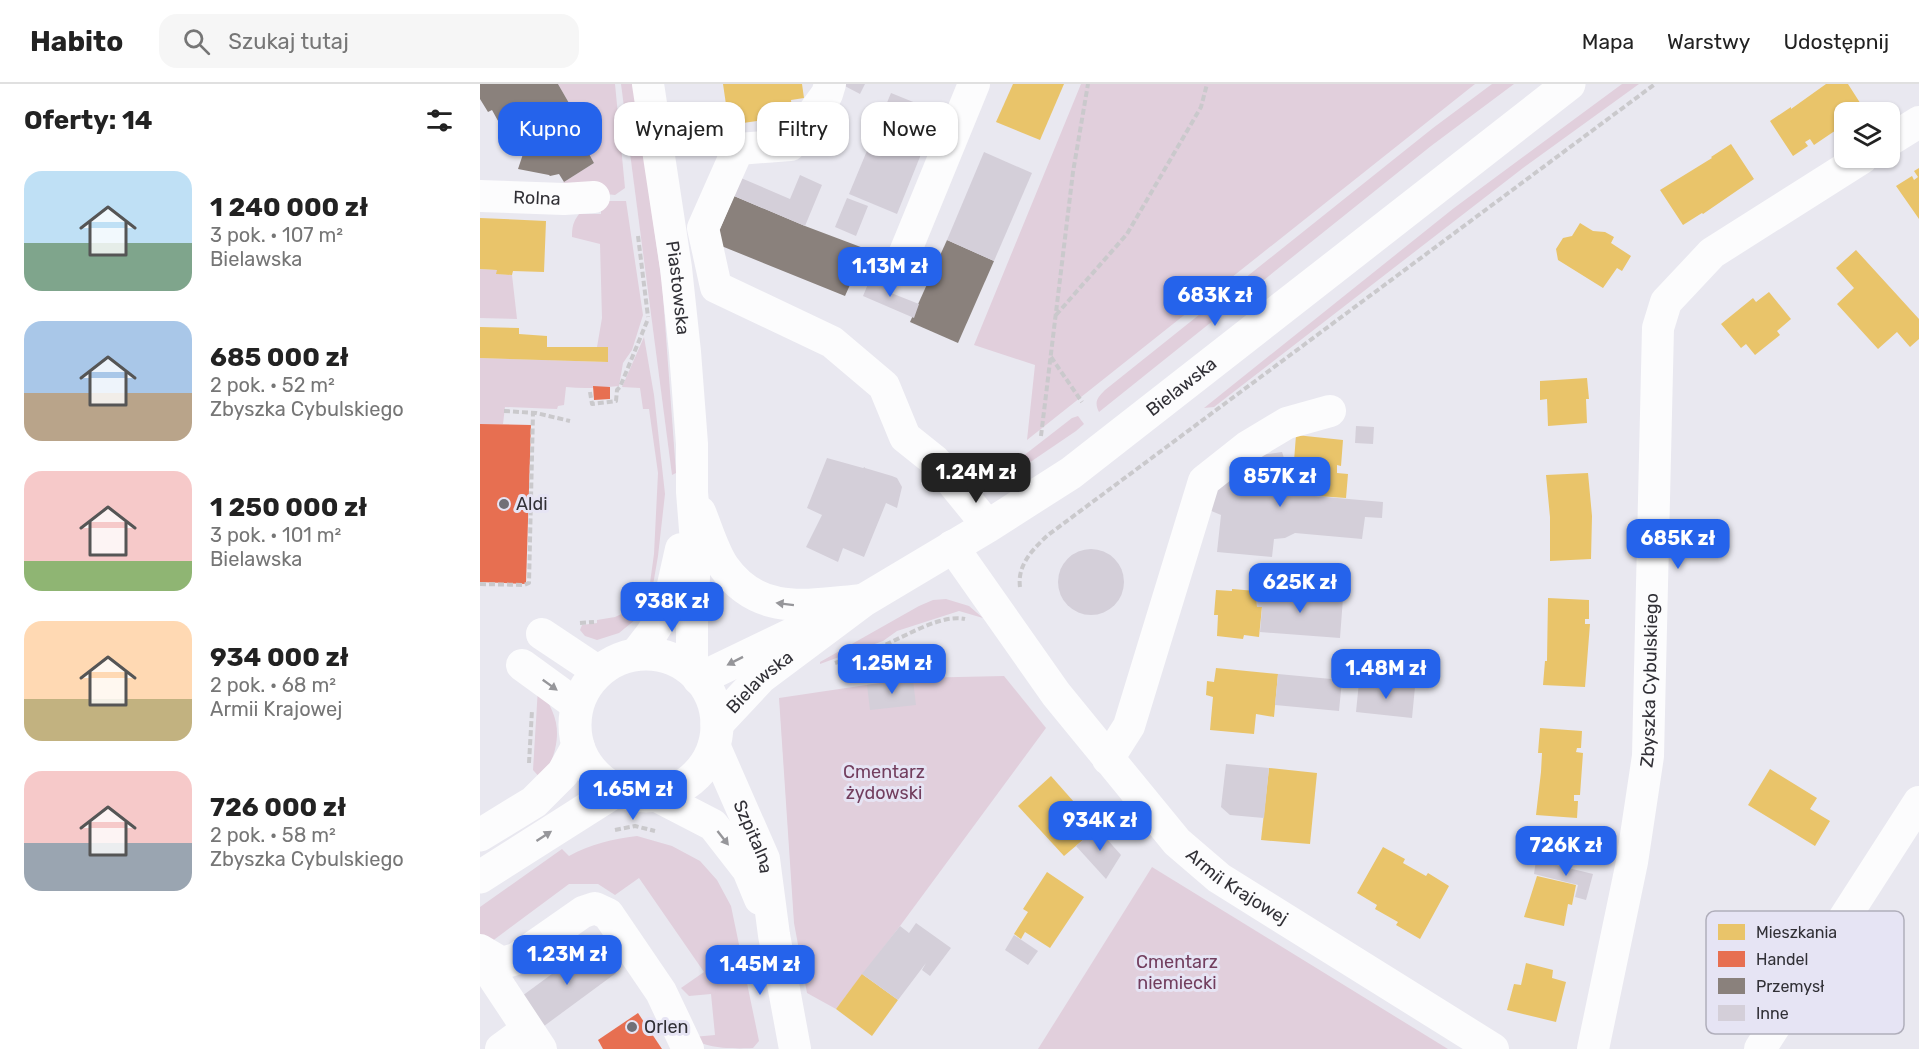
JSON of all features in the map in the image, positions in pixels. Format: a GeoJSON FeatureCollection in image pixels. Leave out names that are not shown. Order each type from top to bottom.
{"type":"FeatureCollection","features":[{"type":"Feature","properties":{"kind":"main road","name":"Bielawska"},"geometry":{"type":"LineString","coordinates":[[716,735],[761,677],[864,600],[1071,473],[1569,84]]}},
{"type":"Feature","properties":{"kind":"main road","name":"Bielawska"},"geometry":{"type":"LineString","coordinates":[[696,675],[864,600]]}},
{"type":"Feature","properties":{"kind":"main road"},"geometry":{"type":"LineString","coordinates":[[656,654],[675,660],[696,675],[706,686],[714,704],[716,735],[706,763],[693,779],[676,790],[657,795],[637,795],[617,790],[600,779],[586,764],[578,746],[575,725],[578,705],[586,687],[599,672],[616,660],[635,655],[656,654]]}},
{"type":"Feature","properties":{"kind":"main road"},"geometry":{"type":"LineString","coordinates":[[480,835],[534,801],[563,773],[578,746]]}},
{"type":"Feature","properties":{"kind":"main road"},"geometry":{"type":"LineString","coordinates":[[480,877],[617,790]]}},
{"type":"Feature","properties":{"kind":"street","name":"Piastowska"},"geometry":{"type":"LineString","coordinates":[[648,84],[686,352],[696,542],[692,611],[696,675]]}},
{"type":"Feature","properties":{"kind":"street"},"geometry":{"type":"LineString","coordinates":[[830,84],[827,94],[790,145],[738,149],[703,228],[717,287],[832,342],[884,386],[905,437],[935,461],[988,526]]}},
{"type":"Feature","properties":{"kind":"street"},"geometry":{"type":"LineString","coordinates":[[899,267],[974,84]]}},
{"type":"Feature","properties":{"kind":"street"},"geometry":{"type":"LineString","coordinates":[[1900,134],[1919,122]]}},
{"type":"Feature","properties":{"kind":"street","name":"Zbyszka Cybulskiego"},"geometry":{"type":"LineString","coordinates":[[1593,1049],[1632,862],[1648,756],[1658,328],[1666,302],[1712,253],[1846,168]]}},
{"type":"Feature","properties":{"kind":"street","name":"Rolna"},"geometry":{"type":"LineString","coordinates":[[480,196],[564,199],[594,197]]}},
{"type":"Feature","properties":{"kind":"street"},"geometry":{"type":"LineString","coordinates":[[1108,759],[1129,726],[1204,481],[1247,447],[1287,423],[1330,411]]}},
{"type":"Feature","properties":{"kind":"street","name":"Piastowska"},"geometry":{"type":"LineString","coordinates":[[635,655],[668,607],[692,492]]}},
{"type":"Feature","properties":{"kind":"street"},"geometry":{"type":"LineString","coordinates":[[692,492],[724,567],[748,593],[788,606],[864,600]]}},
{"type":"Feature","properties":{"kind":"street","name":"Armii Krajowej"},"geometry":{"type":"LineString","coordinates":[[952,546],[1056,694],[1177,842],[1220,878],[1493,1049]]}},
{"type":"Feature","properties":{"kind":"street"},"geometry":{"type":"LineString","coordinates":[[542,634],[599,672]]}},
{"type":"Feature","properties":{"kind":"street"},"geometry":{"type":"LineString","coordinates":[[522,666],[578,705]]}},
{"type":"Feature","properties":{"kind":"street","name":"Szpitalna"},"geometry":{"type":"LineString","coordinates":[[716,735],[764,859],[774,935],[795,1049]]}},
{"type":"Feature","properties":{"kind":"street","name":"Szpitalna"},"geometry":{"type":"LineString","coordinates":[[657,795],[713,825],[748,870],[774,935]]}},
{"type":"Feature","properties":{"kind":"street"},"geometry":{"type":"LineString","coordinates":[[1849,911],[1919,802]]}},
{"type":"Feature","properties":{"kind":"street"},"geometry":{"type":"LineString","coordinates":[[480,950],[502,963],[516,959],[583,912],[595,908],[608,914],[661,992],[688,1049]]}},
{"type":"Feature","properties":{"kind":"street"},"geometry":{"type":"LineString","coordinates":[[480,957],[534,1040],[501,1049]]}},
{"type":"Feature","properties":{"kind":"street"},"geometry":{"type":"LineString","coordinates":[[1760,1049],[1770,1034]]}},
{"type":"Feature","properties":{"kind":"path"},"geometry":{"type":"LineString","coordinates":[[1041,436],[1073,172],[1088,84]]}},
{"type":"Feature","properties":{"kind":"path"},"geometry":{"type":"LineString","coordinates":[[1056,316],[1127,234],[1201,107],[1207,84]]}},
{"type":"Feature","properties":{"kind":"path"},"geometry":{"type":"LineString","coordinates":[[1021,596],[1019,582],[1030,551],[1048,535],[1655,84]]}},
{"type":"Feature","properties":{"kind":"path"},"geometry":{"type":"LineString","coordinates":[[637,231],[650,330]]}},
{"type":"Feature","properties":{"kind":"path"},"geometry":{"type":"LineString","coordinates":[[590,392],[592,404],[616,401],[617,390],[648,319]]}},
{"type":"Feature","properties":{"kind":"path"},"geometry":{"type":"LineString","coordinates":[[1051,356],[1082,402]]}},
{"type":"Feature","properties":{"kind":"path"},"geometry":{"type":"LineString","coordinates":[[504,411],[533,412],[570,421]]}},
{"type":"Feature","properties":{"kind":"path"},"geometry":{"type":"LineString","coordinates":[[480,584],[529,583],[533,412]]}},
{"type":"Feature","properties":{"kind":"path"},"geometry":{"type":"LineString","coordinates":[[829,665],[955,617],[975,621]]}},
{"type":"Feature","properties":{"kind":"path"},"geometry":{"type":"LineString","coordinates":[[577,626],[580,623],[594,622]]}},
{"type":"Feature","properties":{"kind":"path"},"geometry":{"type":"LineString","coordinates":[[529,764],[532,708]]}},
{"type":"Feature","properties":{"kind":"path"},"geometry":{"type":"LineString","coordinates":[[613,830],[635,826],[661,832]]}},
{"type":"Feature","properties":{"kind":"green space"},"geometry":{"type":"Polygon","coordinates":[[[558,84],[615,84],[617,102],[614,102],[614,156],[622,156],[625,188],[615,195],[559,189],[564,182],[594,163],[590,156],[602,156],[602,102],[568,102],[558,84]]]}},
{"type":"Feature","properties":{"kind":"green space"},"geometry":{"type":"Polygon","coordinates":[[[621,84],[633,84],[636,102],[623,102],[621,84]]]}},
{"type":"Feature","properties":{"kind":"green space"},"geometry":{"type":"Polygon","coordinates":[[[1081,84],[1475,84],[1027,440],[1035,365],[974,345],[1081,84]]]}},
{"type":"Feature","properties":{"kind":"green space"},"geometry":{"type":"Polygon","coordinates":[[[1492,84],[1514,84],[1431,146],[1099,412],[1097,400],[1105,390],[1433,128],[1492,84]]]}},
{"type":"Feature","properties":{"kind":"green space"},"geometry":{"type":"Polygon","coordinates":[[[1622,84],[1639,84],[1523,168],[1214,407],[1204,408],[1454,208],[1622,84]]]}},
{"type":"Feature","properties":{"kind":"green space"},"geometry":{"type":"Polygon","coordinates":[[[630,156],[644,156],[662,282],[676,473],[672,475],[630,156]]]}},
{"type":"Feature","properties":{"kind":"green space"},"geometry":{"type":"Polygon","coordinates":[[[601,201],[626,201],[643,315],[632,350],[623,363],[619,386],[566,387],[564,405],[558,406],[557,409],[505,407],[503,424],[480,424],[480,358],[608,362],[608,348],[597,347],[602,318],[600,244],[572,237],[573,225],[579,214],[601,214],[601,201]]]}},
{"type":"Feature","properties":{"kind":"green space"},"geometry":{"type":"Polygon","coordinates":[[[480,269],[497,270],[497,274],[512,275],[517,319],[480,318],[480,269]]]}},
{"type":"Feature","properties":{"kind":"green space"},"geometry":{"type":"Polygon","coordinates":[[[644,337],[654,395],[665,494],[658,556],[652,591],[641,615],[619,633],[597,640],[585,636],[580,630],[582,625],[597,623],[597,620],[615,617],[632,609],[649,590],[654,554],[658,473],[649,409],[643,409],[640,388],[622,387],[644,337]]]}},
{"type":"Feature","properties":{"kind":"green space"},"geometry":{"type":"Polygon","coordinates":[[[1078,416],[1084,424],[1076,431],[995,486],[987,484],[1072,418],[1078,416]]]}},
{"type":"Feature","properties":{"kind":"green space"},"geometry":{"type":"Polygon","coordinates":[[[946,599],[969,606],[983,618],[959,611],[897,631],[883,641],[820,664],[919,606],[933,600],[946,599]]]}},
{"type":"Feature","properties":{"kind":"green space","name":"Cmentarz żydowski"},"geometry":{"type":"Polygon","coordinates":[[[1004,676],[1046,728],[836,1009],[807,993],[794,923],[779,698],[913,678],[1004,676]]]}},
{"type":"Feature","properties":{"kind":"green space"},"geometry":{"type":"Polygon","coordinates":[[[538,688],[553,712],[557,733],[553,756],[543,781],[533,770],[538,688]]]}},
{"type":"Feature","properties":{"kind":"green space"},"geometry":{"type":"Polygon","coordinates":[[[637,836],[672,846],[700,861],[717,880],[731,906],[759,1041],[753,1048],[712,1046],[693,1037],[715,1035],[711,994],[689,996],[681,988],[704,972],[639,878],[615,895],[598,884],[569,884],[491,942],[480,934],[480,907],[562,849],[569,856],[602,843],[637,836]]]}},
{"type":"Feature","properties":{"kind":"green space","name":"Cmentarz niemiecki"},"geometry":{"type":"Polygon","coordinates":[[[1152,867],[1448,1049],[1038,1049],[1152,867]]]}},
{"type":"Feature","properties":{"kind":"building: Mieszkania"},"geometry":{"type":"Polygon","coordinates":[[[723,84],[802,84],[804,98],[791,100],[791,102],[757,102],[757,121],[745,123],[745,102],[726,102],[723,84]]]}},
{"type":"Feature","properties":{"kind":"building: Mieszkania"},"geometry":{"type":"Polygon","coordinates":[[[1013,84],[1064,84],[1040,140],[996,122],[1013,84]]]}},
{"type":"Feature","properties":{"kind":"building: Mieszkania"},"geometry":{"type":"Polygon","coordinates":[[[1826,84],[1848,84],[1860,102],[1834,102],[1834,131],[1814,145],[1810,139],[1805,142],[1808,146],[1793,156],[1770,121],[1791,107],[1791,109],[1826,84]]]}},
{"type":"Feature","properties":{"kind":"building: Mieszkania"},"geometry":{"type":"Polygon","coordinates":[[[1731,144],[1754,179],[1683,225],[1660,190],[1731,144]]]}},
{"type":"Feature","properties":{"kind":"building: Mieszkania"},"geometry":{"type":"Polygon","coordinates":[[[1919,168],[1919,219],[1896,186],[1912,176],[1914,180],[1918,177],[1914,171],[1919,168]]]}},
{"type":"Feature","properties":{"kind":"building: Mieszkania"},"geometry":{"type":"Polygon","coordinates":[[[480,218],[546,221],[544,272],[513,271],[512,275],[496,274],[497,270],[480,269],[480,218]]]}},
{"type":"Feature","properties":{"kind":"building: Mieszkania"},"geometry":{"type":"Polygon","coordinates":[[[1580,223],[1593,231],[1605,232],[1614,237],[1611,243],[1631,256],[1622,271],[1617,268],[1603,288],[1558,260],[1556,249],[1563,238],[1572,236],[1580,223]]]}},
{"type":"Feature","properties":{"kind":"building: Mieszkania"},"geometry":{"type":"Polygon","coordinates":[[[1856,250],[1919,319],[1919,339],[1910,347],[1897,332],[1878,349],[1837,304],[1854,288],[1836,268],[1856,250]]]}},
{"type":"Feature","properties":{"kind":"building: Mieszkania"},"geometry":{"type":"Polygon","coordinates":[[[1769,292],[1791,319],[1777,331],[1780,335],[1755,355],[1746,344],[1741,348],[1721,324],[1753,298],[1756,302],[1769,292]]]}},
{"type":"Feature","properties":{"kind":"building: Mieszkania"},"geometry":{"type":"Polygon","coordinates":[[[480,327],[519,328],[519,334],[547,336],[547,347],[608,347],[608,362],[480,358],[480,327]]]}},
{"type":"Feature","properties":{"kind":"building: Mieszkania"},"geometry":{"type":"Polygon","coordinates":[[[1587,378],[1589,399],[1586,399],[1587,423],[1548,426],[1547,399],[1540,400],[1540,381],[1587,378]]]}},
{"type":"Feature","properties":{"kind":"building: Mieszkania"},"geometry":{"type":"Polygon","coordinates":[[[1296,435],[1343,440],[1341,466],[1337,465],[1337,473],[1348,474],[1346,498],[1303,495],[1305,472],[1302,471],[1302,462],[1294,461],[1296,435]]]}},
{"type":"Feature","properties":{"kind":"building: Mieszkania"},"geometry":{"type":"Polygon","coordinates":[[[1588,473],[1592,516],[1591,559],[1550,561],[1550,517],[1546,475],[1588,473]]]}},
{"type":"Feature","properties":{"kind":"building: Mieszkania"},"geometry":{"type":"Polygon","coordinates":[[[1232,589],[1256,591],[1257,607],[1262,607],[1259,637],[1244,635],[1243,639],[1217,636],[1218,615],[1214,615],[1216,590],[1232,591],[1232,589]]]}},
{"type":"Feature","properties":{"kind":"building: Mieszkania"},"geometry":{"type":"Polygon","coordinates":[[[1548,598],[1589,600],[1589,619],[1585,619],[1585,624],[1590,624],[1585,687],[1543,685],[1545,661],[1547,661],[1548,598]]]}},
{"type":"Feature","properties":{"kind":"building: Mieszkania"},"geometry":{"type":"Polygon","coordinates":[[[1216,668],[1278,674],[1274,717],[1256,714],[1254,734],[1210,730],[1213,697],[1206,695],[1207,681],[1214,682],[1216,668]]]}},
{"type":"Feature","properties":{"kind":"building: Mieszkania"},"geometry":{"type":"Polygon","coordinates":[[[1540,728],[1582,731],[1581,748],[1577,748],[1576,752],[1583,753],[1580,795],[1574,795],[1574,801],[1578,801],[1577,818],[1536,815],[1542,753],[1538,753],[1540,728]]]}},
{"type":"Feature","properties":{"kind":"building: Mieszkania"},"geometry":{"type":"Polygon","coordinates":[[[1269,768],[1317,773],[1310,844],[1261,840],[1269,768]]]}},
{"type":"Feature","properties":{"kind":"building: Mieszkania"},"geometry":{"type":"Polygon","coordinates":[[[1770,769],[1817,798],[1810,809],[1830,821],[1815,846],[1748,805],[1770,769]]]}},
{"type":"Feature","properties":{"kind":"building: Mieszkania"},"geometry":{"type":"Polygon","coordinates":[[[1051,776],[1097,828],[1064,856],[1018,806],[1051,776]]]}},
{"type":"Feature","properties":{"kind":"building: Mieszkania"},"geometry":{"type":"Polygon","coordinates":[[[1383,847],[1405,859],[1403,863],[1426,876],[1428,873],[1449,886],[1420,939],[1396,925],[1398,922],[1375,909],[1377,905],[1357,893],[1383,847]]]}},
{"type":"Feature","properties":{"kind":"building: Mieszkania"},"geometry":{"type":"Polygon","coordinates":[[[1047,872],[1084,897],[1050,948],[1025,932],[1021,939],[1014,934],[1028,912],[1023,909],[1047,872]]]}},
{"type":"Feature","properties":{"kind":"building: Mieszkania"},"geometry":{"type":"Polygon","coordinates":[[[1537,876],[1576,885],[1572,905],[1568,904],[1564,926],[1524,917],[1537,876]]]}},
{"type":"Feature","properties":{"kind":"building: Mieszkania"},"geometry":{"type":"Polygon","coordinates":[[[1526,963],[1553,970],[1552,978],[1566,982],[1556,1022],[1507,1010],[1514,984],[1521,985],[1526,963]]]}},
{"type":"Feature","properties":{"kind":"building: Mieszkania"},"geometry":{"type":"Polygon","coordinates":[[[862,974],[898,1000],[872,1036],[836,1009],[862,974]]]}},
{"type":"Feature","properties":{"kind":"building: Handel"},"geometry":{"type":"Polygon","coordinates":[[[593,386],[610,387],[610,399],[594,400],[593,386]]]}},
{"type":"Feature","properties":{"kind":"building: Handel","name":"Aldi"},"geometry":{"type":"Polygon","coordinates":[[[480,424],[531,425],[526,584],[480,582],[480,424]]]}},
{"type":"Feature","properties":{"kind":"building: Handel","name":"Orlen"},"geometry":{"type":"Polygon","coordinates":[[[638,1013],[662,1049],[603,1049],[598,1040],[638,1013]]]}},
{"type":"Feature","properties":{"kind":"building: Przemysł"},"geometry":{"type":"Polygon","coordinates":[[[480,84],[558,84],[568,102],[498,102],[498,121],[492,110],[488,112],[480,99],[480,84]]]}},
{"type":"Feature","properties":{"kind":"building: Przemysł"},"geometry":{"type":"Polygon","coordinates":[[[522,156],[590,156],[594,163],[564,182],[559,174],[550,176],[518,169],[522,156]]]}},
{"type":"Feature","properties":{"kind":"building: Przemysł"},"geometry":{"type":"Polygon","coordinates":[[[734,196],[866,249],[845,296],[714,243],[734,196]]]}},
{"type":"Feature","properties":{"kind":"building: Przemysł"},"geometry":{"type":"Polygon","coordinates":[[[947,240],[994,261],[958,343],[910,322],[947,240]]]}},
{"type":"Feature","properties":{"kind":"building: Inne"},"geometry":{"type":"Polygon","coordinates":[[[841,84],[865,84],[860,94],[841,84]]]}},
{"type":"Feature","properties":{"kind":"building: Inne"},"geometry":{"type":"Polygon","coordinates":[[[891,93],[913,102],[887,102],[891,93]]]}},
{"type":"Feature","properties":{"kind":"building: Inne"},"geometry":{"type":"Polygon","coordinates":[[[984,152],[1032,173],[994,261],[947,240],[984,152]]]}},
{"type":"Feature","properties":{"kind":"building: Inne"},"geometry":{"type":"Polygon","coordinates":[[[865,156],[920,156],[897,214],[849,194],[865,156]]]}},
{"type":"Feature","properties":{"kind":"building: Inne"},"geometry":{"type":"Polygon","coordinates":[[[800,175],[822,185],[805,226],[734,196],[741,178],[790,199],[800,175]]]}},
{"type":"Feature","properties":{"kind":"building: Inne"},"geometry":{"type":"Polygon","coordinates":[[[847,198],[868,206],[856,236],[835,227],[847,198]]]}},
{"type":"Feature","properties":{"kind":"building: Inne"},"geometry":{"type":"Polygon","coordinates":[[[871,277],[889,285],[886,291],[919,304],[914,318],[863,296],[871,277]]]}},
{"type":"Feature","properties":{"kind":"building: Inne"},"geometry":{"type":"Polygon","coordinates":[[[1356,426],[1374,427],[1373,444],[1355,443],[1356,426]]]}},
{"type":"Feature","properties":{"kind":"building: Inne"},"geometry":{"type":"Polygon","coordinates":[[[1282,452],[1288,470],[1305,472],[1303,495],[1383,502],[1382,518],[1365,517],[1362,539],[1295,533],[1285,538],[1274,539],[1272,557],[1217,552],[1221,515],[1209,510],[1217,483],[1253,456],[1282,452]]]}},
{"type":"Feature","properties":{"kind":"building: Inne"},"geometry":{"type":"Polygon","coordinates":[[[827,458],[892,476],[897,478],[902,487],[897,508],[886,503],[864,557],[843,548],[838,562],[806,547],[822,515],[807,508],[827,458]]]}},
{"type":"Feature","properties":{"kind":"building: Inne"},"geometry":{"type":"Polygon","coordinates":[[[1084,549],[1098,549],[1110,554],[1119,563],[1124,582],[1122,595],[1115,606],[1098,615],[1084,615],[1072,610],[1063,601],[1058,589],[1058,575],[1063,563],[1072,554],[1084,549]]]}},
{"type":"Feature","properties":{"kind":"building: Inne"},"geometry":{"type":"Polygon","coordinates":[[[1256,591],[1343,598],[1340,638],[1260,632],[1262,607],[1257,607],[1256,591]]]}},
{"type":"Feature","properties":{"kind":"building: Inne"},"geometry":{"type":"Polygon","coordinates":[[[1278,674],[1342,680],[1339,711],[1275,705],[1278,674]]]}},
{"type":"Feature","properties":{"kind":"building: Inne"},"geometry":{"type":"Polygon","coordinates":[[[913,680],[916,705],[870,710],[867,685],[913,680]]]}},
{"type":"Feature","properties":{"kind":"building: Inne"},"geometry":{"type":"Polygon","coordinates":[[[1359,682],[1415,687],[1412,718],[1356,712],[1359,682]]]}},
{"type":"Feature","properties":{"kind":"building: Inne"},"geometry":{"type":"Polygon","coordinates":[[[1226,764],[1269,768],[1264,818],[1230,815],[1221,807],[1226,764]]]}},
{"type":"Feature","properties":{"kind":"building: Inne"},"geometry":{"type":"Polygon","coordinates":[[[1097,828],[1121,855],[1106,879],[1076,846],[1097,828]]]}},
{"type":"Feature","properties":{"kind":"building: Inne"},"geometry":{"type":"Polygon","coordinates":[[[1536,860],[1593,874],[1586,900],[1575,897],[1578,885],[1534,874],[1536,860]]]}},
{"type":"Feature","properties":{"kind":"building: Inne"},"geometry":{"type":"Polygon","coordinates":[[[916,923],[951,948],[930,976],[922,970],[926,963],[898,1000],[862,974],[900,926],[909,933],[916,923]]]}},
{"type":"Feature","properties":{"kind":"building: Inne"},"geometry":{"type":"Polygon","coordinates":[[[1014,935],[1038,951],[1028,965],[1005,950],[1014,935]]]}},
{"type":"Feature","properties":{"kind":"building: Inne"},"geometry":{"type":"Polygon","coordinates":[[[594,943],[616,973],[540,1029],[518,999],[594,943]]]}},
{"type":"Feature","properties":{"kind":"place","name":"Aldi"},"geometry":{"type":"Point","coordinates":[504,504]}},
{"type":"Feature","properties":{"kind":"place","name":"Orlen"},"geometry":{"type":"Point","coordinates":[632,1027]}}]}
